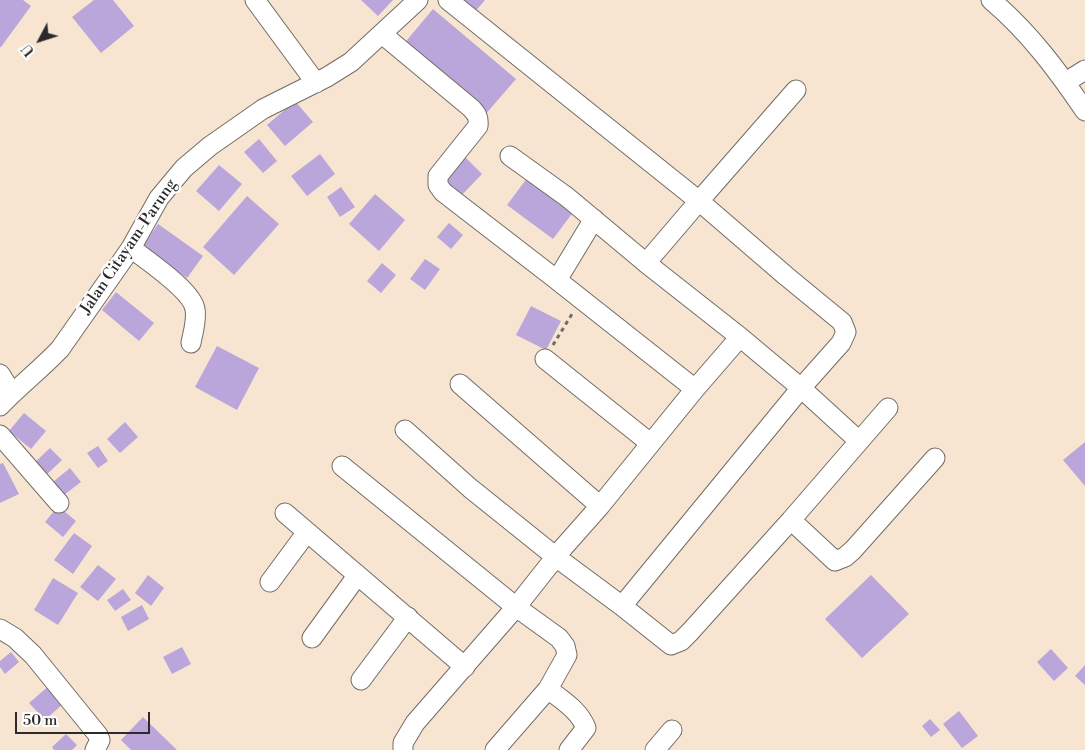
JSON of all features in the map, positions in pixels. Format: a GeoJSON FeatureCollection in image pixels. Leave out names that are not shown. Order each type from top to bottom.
{"type":"FeatureCollection","features":[{"type":"Feature","properties":{"kind":"street"},"geometry":{"type":"LineString","coordinates":[[255,0],[316,83]]}},
{"type":"Feature","properties":{"kind":"street","name":"Jalan Citayam-Parung"},"geometry":{"type":"LineString","coordinates":[[6,400],[60,349],[130,248],[159,198],[194,159],[263,109],[316,83],[351,62],[418,0]]}},
{"type":"Feature","properties":{"kind":"street"},"geometry":{"type":"LineString","coordinates":[[448,0],[699,201],[842,322],[846,332],[841,343],[801,388],[622,606]]}},
{"type":"Feature","properties":{"kind":"street"},"geometry":{"type":"LineString","coordinates":[[991,0],[1008,14],[1030,37],[1066,82],[1085,111]]}},
{"type":"Feature","properties":{"kind":"street"},"geometry":{"type":"LineString","coordinates":[[382,34],[476,113],[479,119],[478,126],[438,176],[438,185],[443,192],[695,389]]}},
{"type":"Feature","properties":{"kind":"street"},"geometry":{"type":"LineString","coordinates":[[1066,82],[1085,70]]}},
{"type":"Feature","properties":{"kind":"street"},"geometry":{"type":"LineString","coordinates":[[646,263],[796,90]]}},
{"type":"Feature","properties":{"kind":"street"},"geometry":{"type":"LineString","coordinates":[[510,156],[567,197],[646,263],[740,336],[859,441]]}},
{"type":"Feature","properties":{"kind":"street"},"geometry":{"type":"LineString","coordinates":[[557,280],[594,219]]}},
{"type":"Feature","properties":{"kind":"street"},"geometry":{"type":"LineString","coordinates":[[130,248],[188,295],[195,307],[191,343]]}},
{"type":"Feature","properties":{"kind":"street"},"geometry":{"type":"LineString","coordinates":[[403,750],[403,743],[415,723],[516,607],[740,336]]}},
{"type":"Feature","properties":{"kind":"street"},"geometry":{"type":"LineString","coordinates":[[545,359],[650,443]]}},
{"type":"Feature","properties":{"kind":"street"},"geometry":{"type":"LineString","coordinates":[[0,374],[6,400]]}},
{"type":"Feature","properties":{"kind":"street"},"geometry":{"type":"LineString","coordinates":[[460,384],[600,506]]}},
{"type":"Feature","properties":{"kind":"street"},"geometry":{"type":"LineString","coordinates":[[405,430],[470,488],[671,645],[681,640],[690,632],[888,408]]}},
{"type":"Feature","properties":{"kind":"street"},"geometry":{"type":"LineString","coordinates":[[0,435],[59,503]]}},
{"type":"Feature","properties":{"kind":"street"},"geometry":{"type":"LineString","coordinates":[[791,520],[835,561],[845,557],[935,458]]}},
{"type":"Feature","properties":{"kind":"street"},"geometry":{"type":"LineString","coordinates":[[342,466],[516,607],[559,638],[565,646],[567,655],[548,689],[495,750]]}},
{"type":"Feature","properties":{"kind":"street"},"geometry":{"type":"LineString","coordinates":[[285,513],[465,667]]}},
{"type":"Feature","properties":{"kind":"street"},"geometry":{"type":"LineString","coordinates":[[270,582],[308,532]]}},
{"type":"Feature","properties":{"kind":"street"},"geometry":{"type":"LineString","coordinates":[[312,638],[357,576]]}},
{"type":"Feature","properties":{"kind":"street"},"geometry":{"type":"LineString","coordinates":[[360,680],[408,617]]}},
{"type":"Feature","properties":{"kind":"street"},"geometry":{"type":"LineString","coordinates":[[0,629],[15,638],[33,655],[98,735],[100,740],[95,750]]}},
{"type":"Feature","properties":{"kind":"street"},"geometry":{"type":"LineString","coordinates":[[548,689],[576,711],[583,719],[586,728],[570,750]]}},
{"type":"Feature","properties":{"kind":"street"},"geometry":{"type":"LineString","coordinates":[[655,750],[672,730]]}},
{"type":"Feature","properties":{"kind":"path"},"geometry":{"type":"LineString","coordinates":[[545,359],[581,299]]}},
{"type":"Feature","properties":{"kind":"building"},"geometry":{"type":"Polygon","coordinates":[[[0,0],[23,0],[31,6],[1,47],[0,47],[0,0]]]}},
{"type":"Feature","properties":{"kind":"building"},"geometry":{"type":"Polygon","coordinates":[[[94,0],[113,0],[134,26],[101,53],[72,17],[94,0]]]}},
{"type":"Feature","properties":{"kind":"building"},"geometry":{"type":"Polygon","coordinates":[[[361,0],[393,0],[378,16],[361,0]]]}},
{"type":"Feature","properties":{"kind":"building"},"geometry":{"type":"Polygon","coordinates":[[[459,0],[485,0],[474,13],[459,0]]]}},
{"type":"Feature","properties":{"kind":"building"},"geometry":{"type":"Polygon","coordinates":[[[433,9],[516,79],[484,116],[402,46],[433,9]]]}},
{"type":"Feature","properties":{"kind":"building"},"geometry":{"type":"Polygon","coordinates":[[[295,101],[313,122],[285,146],[267,125],[295,101]]]}},
{"type":"Feature","properties":{"kind":"building"},"geometry":{"type":"Polygon","coordinates":[[[259,139],[277,161],[263,173],[244,152],[259,139]]]}},
{"type":"Feature","properties":{"kind":"building"},"geometry":{"type":"Polygon","coordinates":[[[320,154],[335,174],[307,196],[291,176],[320,154]]]}},
{"type":"Feature","properties":{"kind":"building"},"geometry":{"type":"Polygon","coordinates":[[[465,157],[482,174],[460,197],[442,179],[465,157]]]}},
{"type":"Feature","properties":{"kind":"building"},"geometry":{"type":"Polygon","coordinates":[[[219,165],[242,184],[219,211],[196,191],[219,165]]]}},
{"type":"Feature","properties":{"kind":"building"},"geometry":{"type":"Polygon","coordinates":[[[528,177],[574,211],[553,239],[507,205],[528,177]]]}},
{"type":"Feature","properties":{"kind":"building"},"geometry":{"type":"Polygon","coordinates":[[[341,187],[355,207],[340,217],[327,197],[341,187]]]}},
{"type":"Feature","properties":{"kind":"building"},"geometry":{"type":"Polygon","coordinates":[[[375,194],[405,220],[379,251],[349,224],[375,194]]]}},
{"type":"Feature","properties":{"kind":"building"},"geometry":{"type":"Polygon","coordinates":[[[247,196],[279,224],[234,275],[203,247],[247,196]]]}},
{"type":"Feature","properties":{"kind":"building"},"geometry":{"type":"Polygon","coordinates":[[[449,223],[463,235],[451,249],[437,237],[449,223]]]}},
{"type":"Feature","properties":{"kind":"building"},"geometry":{"type":"Polygon","coordinates":[[[158,224],[203,256],[187,278],[143,246],[158,224]]]}},
{"type":"Feature","properties":{"kind":"building"},"geometry":{"type":"Polygon","coordinates":[[[425,259],[440,269],[425,290],[410,279],[425,259]]]}},
{"type":"Feature","properties":{"kind":"building"},"geometry":{"type":"Polygon","coordinates":[[[382,263],[396,275],[381,293],[367,281],[382,263]]]}},
{"type":"Feature","properties":{"kind":"building"},"geometry":{"type":"Polygon","coordinates":[[[116,292],[154,323],[139,341],[102,310],[116,292]]]}},
{"type":"Feature","properties":{"kind":"building"},"geometry":{"type":"Polygon","coordinates":[[[531,306],[561,321],[546,350],[516,335],[531,306]]]}},
{"type":"Feature","properties":{"kind":"building"},"geometry":{"type":"Polygon","coordinates":[[[217,346],[259,368],[237,410],[195,387],[217,346]]]}},
{"type":"Feature","properties":{"kind":"building"},"geometry":{"type":"Polygon","coordinates":[[[24,413],[46,431],[31,449],[9,431],[24,413]]]}},
{"type":"Feature","properties":{"kind":"building"},"geometry":{"type":"Polygon","coordinates":[[[125,422],[138,437],[120,453],[107,439],[125,422]]]}},
{"type":"Feature","properties":{"kind":"building"},"geometry":{"type":"Polygon","coordinates":[[[1085,442],[1085,486],[1063,460],[1085,442]]]}},
{"type":"Feature","properties":{"kind":"building"},"geometry":{"type":"Polygon","coordinates":[[[98,446],[108,461],[98,468],[87,453],[98,446]]]}},
{"type":"Feature","properties":{"kind":"building"},"geometry":{"type":"Polygon","coordinates":[[[50,448],[62,460],[43,478],[31,466],[50,448]]]}},
{"type":"Feature","properties":{"kind":"building"},"geometry":{"type":"Polygon","coordinates":[[[3,463],[19,494],[0,503],[0,464],[3,463]]]}},
{"type":"Feature","properties":{"kind":"building"},"geometry":{"type":"Polygon","coordinates":[[[70,468],[81,482],[64,495],[53,482],[70,468]]]}},
{"type":"Feature","properties":{"kind":"building"},"geometry":{"type":"Polygon","coordinates":[[[58,506],[76,521],[63,537],[45,522],[58,506]]]}},
{"type":"Feature","properties":{"kind":"building"},"geometry":{"type":"Polygon","coordinates":[[[74,533],[92,546],[73,574],[54,560],[74,533]]]}},
{"type":"Feature","properties":{"kind":"building"},"geometry":{"type":"Polygon","coordinates":[[[98,565],[116,579],[98,601],[80,587],[98,565]]]}},
{"type":"Feature","properties":{"kind":"building"},"geometry":{"type":"Polygon","coordinates":[[[148,575],[164,588],[151,606],[135,593],[148,575]]]}},
{"type":"Feature","properties":{"kind":"building"},"geometry":{"type":"Polygon","coordinates":[[[871,575],[909,614],[862,658],[825,619],[871,575]]]}},
{"type":"Feature","properties":{"kind":"building"},"geometry":{"type":"Polygon","coordinates":[[[53,578],[78,593],[58,625],[34,610],[53,578]]]}},
{"type":"Feature","properties":{"kind":"building"},"geometry":{"type":"Polygon","coordinates":[[[123,589],[131,600],[115,611],[107,600],[123,589]]]}},
{"type":"Feature","properties":{"kind":"building"},"geometry":{"type":"Polygon","coordinates":[[[142,605],[149,619],[128,631],[121,617],[142,605]]]}},
{"type":"Feature","properties":{"kind":"building"},"geometry":{"type":"Polygon","coordinates":[[[182,647],[191,664],[172,674],[163,657],[182,647]]]}},
{"type":"Feature","properties":{"kind":"building"},"geometry":{"type":"Polygon","coordinates":[[[1051,649],[1068,668],[1054,681],[1037,662],[1051,649]]]}},
{"type":"Feature","properties":{"kind":"building"},"geometry":{"type":"Polygon","coordinates":[[[11,652],[19,662],[5,674],[0,667],[0,661],[11,652]]]}},
{"type":"Feature","properties":{"kind":"building"},"geometry":{"type":"Polygon","coordinates":[[[1085,665],[1085,685],[1075,676],[1085,665]]]}},
{"type":"Feature","properties":{"kind":"building"},"geometry":{"type":"Polygon","coordinates":[[[50,685],[65,702],[45,720],[29,703],[50,685]]]}},
{"type":"Feature","properties":{"kind":"building"},"geometry":{"type":"Polygon","coordinates":[[[959,711],[978,736],[962,748],[943,724],[959,711]]]}},
{"type":"Feature","properties":{"kind":"building"},"geometry":{"type":"Polygon","coordinates":[[[143,717],[177,750],[131,750],[121,740],[143,717]]]}},
{"type":"Feature","properties":{"kind":"building"},"geometry":{"type":"Polygon","coordinates":[[[930,719],[940,730],[931,737],[922,726],[930,719]]]}},
{"type":"Feature","properties":{"kind":"building"},"geometry":{"type":"Polygon","coordinates":[[[66,734],[77,745],[72,750],[54,750],[52,747],[66,734]]]}}]}
